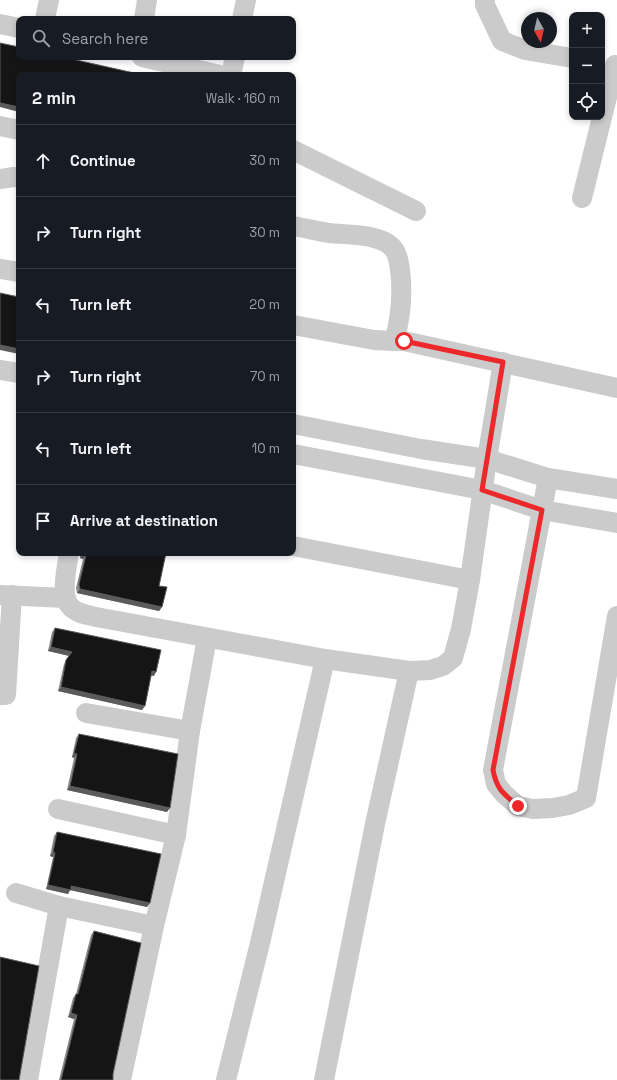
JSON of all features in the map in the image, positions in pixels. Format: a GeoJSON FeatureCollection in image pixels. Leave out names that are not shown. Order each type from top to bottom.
{"type":"FeatureCollection","features":[{"type":"Feature","properties":{"kind":"street"},"geometry":{"type":"LineString","coordinates":[[46,16],[49,0]]}},
{"type":"Feature","properties":{"kind":"street"},"geometry":{"type":"LineString","coordinates":[[144,16],[147,0]]}},
{"type":"Feature","properties":{"kind":"street"},"geometry":{"type":"LineString","coordinates":[[243,16],[246,0]]}},
{"type":"Feature","properties":{"kind":"street"},"geometry":{"type":"LineString","coordinates":[[485,0],[485,5],[502,41],[525,50],[569,57]]}},
{"type":"Feature","properties":{"kind":"street"},"geometry":{"type":"LineString","coordinates":[[0,24],[16,27]]}},
{"type":"Feature","properties":{"kind":"street"},"geometry":{"type":"LineString","coordinates":[[155,60],[207,72]]}},
{"type":"Feature","properties":{"kind":"street"},"geometry":{"type":"LineString","coordinates":[[232,72],[234,60]]}},
{"type":"Feature","properties":{"kind":"street"},"geometry":{"type":"LineString","coordinates":[[582,198],[611,65]]}},
{"type":"Feature","properties":{"kind":"street"},"geometry":{"type":"LineString","coordinates":[[0,126],[16,129]]}},
{"type":"Feature","properties":{"kind":"street"},"geometry":{"type":"LineString","coordinates":[[296,151],[416,211]]}},
{"type":"Feature","properties":{"kind":"street"},"geometry":{"type":"LineString","coordinates":[[0,179],[16,177]]}},
{"type":"Feature","properties":{"kind":"street"},"geometry":{"type":"LineString","coordinates":[[296,227],[372,237],[385,241],[395,250],[400,264],[402,289],[397,333],[394,341]]}},
{"type":"Feature","properties":{"kind":"street"},"geometry":{"type":"LineString","coordinates":[[0,269],[16,272]]}},
{"type":"Feature","properties":{"kind":"street"},"geometry":{"type":"LineString","coordinates":[[296,326],[374,340],[404,341],[617,388]]}},
{"type":"Feature","properties":{"kind":"street"},"geometry":{"type":"LineString","coordinates":[[69,556],[65,587],[68,605],[73,609],[96,617],[325,659],[409,671],[430,670],[443,666],[453,658],[461,629],[470,580],[482,490],[503,362]]}},
{"type":"Feature","properties":{"kind":"street"},"geometry":{"type":"LineString","coordinates":[[0,370],[16,373]]}},
{"type":"Feature","properties":{"kind":"street"},"geometry":{"type":"LineString","coordinates":[[296,425],[487,459],[548,478],[617,489]]}},
{"type":"Feature","properties":{"kind":"street"},"geometry":{"type":"LineString","coordinates":[[296,455],[482,490],[542,510],[617,523]]}},
{"type":"Feature","properties":{"kind":"street"},"geometry":{"type":"LineString","coordinates":[[548,478],[493,770],[496,784],[504,794],[518,806],[533,809],[552,808],[569,805],[586,798],[617,616]]}},
{"type":"Feature","properties":{"kind":"street"},"geometry":{"type":"LineString","coordinates":[[296,547],[470,580]]}},
{"type":"Feature","properties":{"kind":"street"},"geometry":{"type":"LineString","coordinates":[[0,695],[6,695],[6,595],[66,598]]}},
{"type":"Feature","properties":{"kind":"street"},"geometry":{"type":"LineString","coordinates":[[120,1080],[176,835],[190,731],[207,638]]}},
{"type":"Feature","properties":{"kind":"street"},"geometry":{"type":"LineString","coordinates":[[226,1080],[260,943],[325,659]]}},
{"type":"Feature","properties":{"kind":"street"},"geometry":{"type":"LineString","coordinates":[[324,1080],[375,824],[409,671]]}},
{"type":"Feature","properties":{"kind":"street"},"geometry":{"type":"LineString","coordinates":[[86,713],[190,731]]}},
{"type":"Feature","properties":{"kind":"street"},"geometry":{"type":"LineString","coordinates":[[58,809],[176,835]]}},
{"type":"Feature","properties":{"kind":"street"},"geometry":{"type":"LineString","coordinates":[[16,893],[59,906],[154,926]]}},
{"type":"Feature","properties":{"kind":"street"},"geometry":{"type":"LineString","coordinates":[[28,1080],[59,906]]}},
{"type":"Feature","properties":{"kind":"building"},"geometry":{"type":"Polygon","coordinates":[[[0,43],[16,46],[16,60],[76,60],[130,72],[16,72],[16,106],[0,103],[0,43]]]}},
{"type":"Feature","properties":{"kind":"building"},"geometry":{"type":"Polygon","coordinates":[[[0,293],[16,296],[16,348],[0,345],[0,293]]]}},
{"type":"Feature","properties":{"kind":"building"},"geometry":{"type":"Polygon","coordinates":[[[86,556],[165,556],[159,586],[167,587],[162,607],[80,589],[79,584],[86,556]]]}},
{"type":"Feature","properties":{"kind":"building"},"geometry":{"type":"Polygon","coordinates":[[[55,628],[161,650],[156,672],[152,671],[145,706],[61,687],[66,660],[72,652],[51,647],[55,628]]]}},
{"type":"Feature","properties":{"kind":"building"},"geometry":{"type":"Polygon","coordinates":[[[79,734],[178,754],[170,808],[70,786],[77,754],[74,753],[79,734]]]}},
{"type":"Feature","properties":{"kind":"building"},"geometry":{"type":"Polygon","coordinates":[[[57,832],[161,854],[150,903],[71,886],[71,890],[48,885],[55,853],[53,852],[57,832]]]}},
{"type":"Feature","properties":{"kind":"building"},"geometry":{"type":"Polygon","coordinates":[[[94,931],[141,943],[113,1074],[113,1080],[61,1080],[77,1015],[71,1013],[76,994],[78,994],[94,931]]]}},
{"type":"Feature","properties":{"kind":"building"},"geometry":{"type":"Polygon","coordinates":[[[0,957],[39,966],[19,1080],[0,1080],[0,957]]]}},
{"type":"Feature","properties":{"kind":"route"},"geometry":{"type":"LineString","coordinates":[[404,341],[503,362],[482,490],[542,510],[493,770],[496,784],[504,794],[518,806]]}}]}
